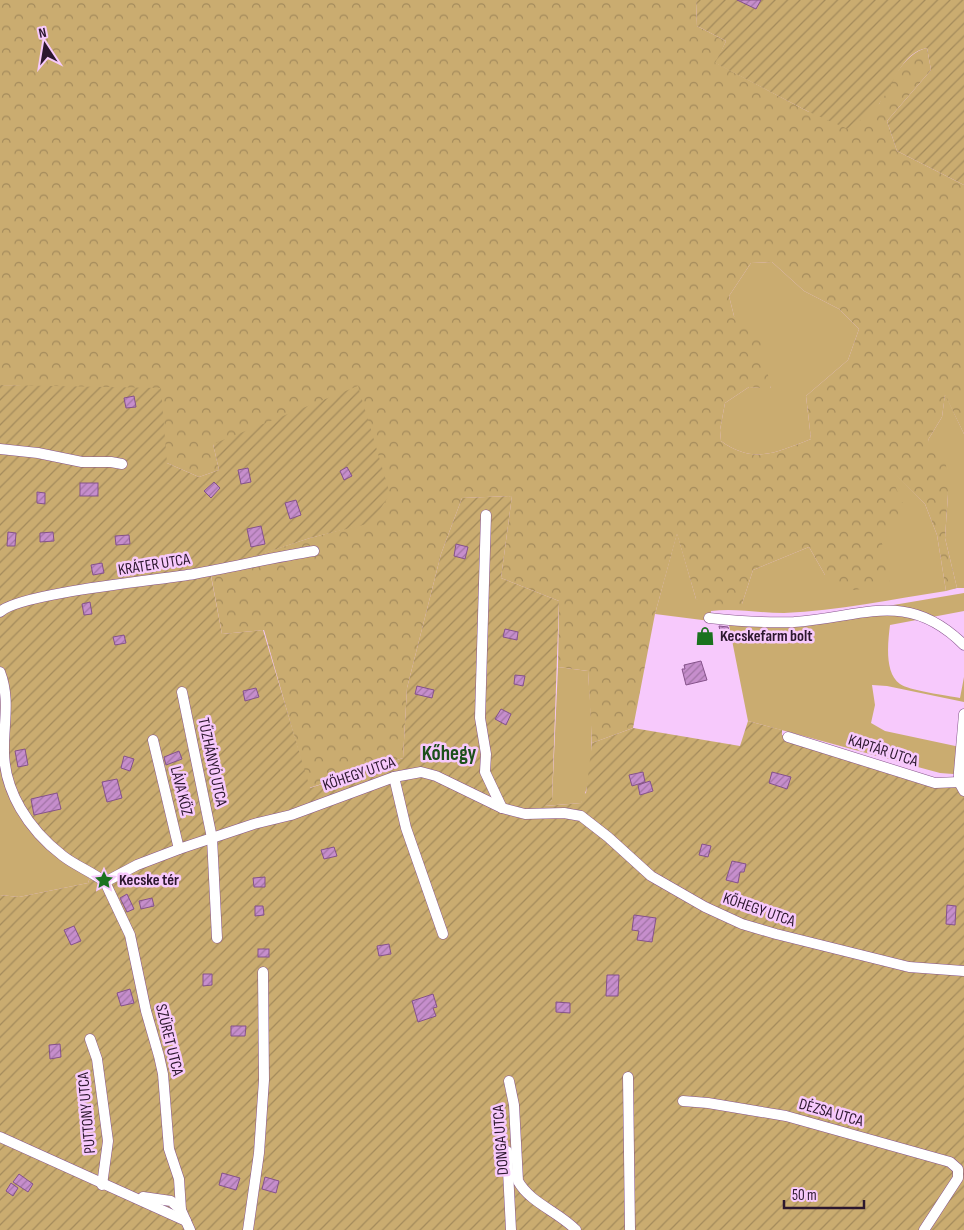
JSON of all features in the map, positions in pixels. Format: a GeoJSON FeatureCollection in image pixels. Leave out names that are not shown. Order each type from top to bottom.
{"type":"FeatureCollection","features":[{"type":"Feature","properties":{"kind":"street"},"geometry":{"type":"LineString","coordinates":[[0,449],[38,453],[82,462],[122,464]]}},
{"type":"Feature","properties":{"kind":"street"},"geometry":{"type":"LineString","coordinates":[[486,515],[480,718],[486,754],[484,772],[502,808]]}},
{"type":"Feature","properties":{"kind":"street","name":"KRÁTER UTCA"},"geometry":{"type":"LineString","coordinates":[[0,612],[7,606],[46,596],[193,574],[314,551]]}},
{"type":"Feature","properties":{"kind":"street"},"geometry":{"type":"LineString","coordinates":[[709,618],[794,622],[872,612],[908,611],[931,620],[964,644]]}},
{"type":"Feature","properties":{"kind":"street"},"geometry":{"type":"LineString","coordinates":[[0,672],[6,698],[4,760],[13,794],[22,811],[44,840],[63,856],[105,882]]}},
{"type":"Feature","properties":{"kind":"street","name":"TŰZHÁNYÓ UTCA"},"geometry":{"type":"LineString","coordinates":[[182,692],[212,838],[217,938]]}},
{"type":"Feature","properties":{"kind":"street"},"geometry":{"type":"LineString","coordinates":[[962,787],[964,714]]}},
{"type":"Feature","properties":{"kind":"street","name":"KAPTÁR UTCA"},"geometry":{"type":"LineString","coordinates":[[788,737],[926,781],[962,787]]}},
{"type":"Feature","properties":{"kind":"street","name":"LÁVA KÖZ"},"geometry":{"type":"LineString","coordinates":[[153,740],[179,849]]}},
{"type":"Feature","properties":{"kind":"street","name":"KŐHEGY UTCA"},"geometry":{"type":"LineString","coordinates":[[105,882],[138,864],[179,849],[254,824],[291,815],[394,777],[421,772],[436,776],[502,808],[525,814],[564,813],[580,816],[608,837],[651,876],[706,907],[742,924],[909,967],[964,971]]}},
{"type":"Feature","properties":{"kind":"street"},"geometry":{"type":"LineString","coordinates":[[394,777],[406,828],[443,934]]}},
{"type":"Feature","properties":{"kind":"street","name":"SZÜRET UTCA"},"geometry":{"type":"LineString","coordinates":[[105,882],[130,935],[142,995],[161,1065],[169,1149],[179,1179],[181,1210],[188,1225]]}},
{"type":"Feature","properties":{"kind":"street"},"geometry":{"type":"LineString","coordinates":[[248,1230],[259,1152],[264,1080],[263,972]]}},
{"type":"Feature","properties":{"kind":"street","name":"PUTTONY UTCA"},"geometry":{"type":"LineString","coordinates":[[90,1039],[97,1059],[108,1141],[102,1185]]}},
{"type":"Feature","properties":{"kind":"street"},"geometry":{"type":"LineString","coordinates":[[628,1077],[630,1230]]}},
{"type":"Feature","properties":{"kind":"street","name":"DONGA UTCA"},"geometry":{"type":"LineString","coordinates":[[509,1082],[514,1105],[512,1171],[523,1190],[565,1219],[576,1230]]}},
{"type":"Feature","properties":{"kind":"street","name":"DÉZSA UTCA"},"geometry":{"type":"LineString","coordinates":[[683,1101],[708,1103],[786,1116],[944,1160],[955,1165],[958,1178],[924,1230]]}},
{"type":"Feature","properties":{"kind":"street","name":"SZÜRET UTCA"},"geometry":{"type":"LineString","coordinates":[[0,1137],[102,1185],[137,1197],[188,1225]]}},
{"type":"Feature","properties":{"kind":"street"},"geometry":{"type":"LineString","coordinates":[[507,1151],[512,1171],[512,1230]]}},
{"type":"Feature","properties":{"kind":"street","name":"SZÜRET UTCA"},"geometry":{"type":"LineString","coordinates":[[137,1197],[170,1201],[181,1210]]}},
{"type":"Feature","properties":{"kind":"green space"},"geometry":{"type":"Polygon","coordinates":[[[0,0],[696,0],[697,26],[726,41],[716,63],[809,112],[879,104],[904,63],[918,51],[927,48],[931,70],[887,121],[897,151],[964,185],[964,434],[945,395],[942,417],[928,440],[946,465],[948,494],[945,538],[957,588],[946,591],[937,535],[925,504],[887,467],[906,511],[881,538],[890,585],[854,590],[825,575],[809,547],[753,570],[742,604],[711,608],[696,599],[677,534],[655,614],[633,728],[592,743],[588,671],[558,667],[559,601],[501,578],[512,496],[462,498],[441,554],[407,688],[403,758],[309,788],[264,630],[222,634],[210,570],[310,538],[371,522],[213,444],[219,470],[199,477],[167,463],[44,387],[0,385],[0,0]],[[772,262],[751,263],[729,296],[734,316],[758,328],[771,389],[749,387],[725,403],[720,430],[721,441],[744,453],[766,454],[776,452],[811,439],[806,396],[848,360],[859,329],[839,309],[804,291],[772,262]]]}},
{"type":"Feature","properties":{"kind":"green space"},"geometry":{"type":"Polygon","coordinates":[[[696,0],[964,0],[964,185],[897,151],[887,121],[931,70],[927,48],[910,56],[876,108],[848,129],[809,112],[715,63],[726,41],[697,26],[696,0]]]}},
{"type":"Feature","properties":{"kind":"green space"},"geometry":{"type":"Polygon","coordinates":[[[772,262],[804,291],[839,309],[859,329],[848,360],[806,396],[811,439],[776,452],[766,454],[744,453],[721,441],[720,430],[725,403],[749,387],[771,388],[734,316],[729,296],[751,263],[772,262]]]}},
{"type":"Feature","properties":{"kind":"green space"},"geometry":{"type":"Polygon","coordinates":[[[0,385],[161,388],[167,463],[199,477],[219,470],[213,444],[358,386],[390,494],[371,523],[310,538],[210,571],[222,634],[263,630],[310,788],[403,758],[407,688],[441,554],[462,498],[512,496],[501,578],[559,601],[552,800],[545,806],[581,803],[582,795],[586,793],[592,743],[633,728],[740,746],[748,721],[782,730],[782,735],[964,787],[964,1230],[0,1230],[0,895],[19,897],[88,883],[93,869],[60,847],[32,819],[12,786],[6,767],[2,730],[4,677],[0,666],[0,385]]]}},
{"type":"Feature","properties":{"kind":"green space"},"geometry":{"type":"Polygon","coordinates":[[[945,394],[964,434],[964,588],[957,588],[945,538],[948,494],[928,440],[942,417],[945,394]]]}},
{"type":"Feature","properties":{"kind":"green space"},"geometry":{"type":"Polygon","coordinates":[[[886,465],[925,504],[937,535],[946,591],[804,612],[711,611],[710,621],[655,614],[677,533],[696,599],[742,604],[753,570],[809,547],[825,575],[881,538],[886,465]]]}},
{"type":"Feature","properties":{"kind":"green space"},"geometry":{"type":"Polygon","coordinates":[[[964,593],[964,611],[890,625],[888,657],[891,673],[895,679],[904,686],[919,691],[960,698],[964,677],[964,702],[887,686],[872,685],[875,705],[871,723],[885,731],[960,747],[959,771],[953,774],[940,773],[748,721],[728,620],[790,618],[858,611],[964,593]]]}},
{"type":"Feature","properties":{"kind":"green space"},"geometry":{"type":"Polygon","coordinates":[[[0,666],[93,868],[88,883],[19,897],[0,895],[0,666]]]}},
{"type":"Feature","properties":{"kind":"green space"},"geometry":{"type":"Polygon","coordinates":[[[558,667],[588,671],[592,738],[590,774],[581,803],[544,806],[552,800],[558,667]]]}},
{"type":"Feature","properties":{"kind":"building"},"geometry":{"type":"Polygon","coordinates":[[[737,0],[761,0],[756,9],[737,0]]]}},
{"type":"Feature","properties":{"kind":"building"},"geometry":{"type":"Polygon","coordinates":[[[134,396],[136,407],[126,408],[124,398],[134,396]]]}},
{"type":"Feature","properties":{"kind":"building"},"geometry":{"type":"Polygon","coordinates":[[[347,467],[352,476],[344,480],[340,471],[347,467]]]}},
{"type":"Feature","properties":{"kind":"building"},"geometry":{"type":"Polygon","coordinates":[[[248,468],[251,482],[241,484],[238,470],[248,468]]]}},
{"type":"Feature","properties":{"kind":"building"},"geometry":{"type":"Polygon","coordinates":[[[214,482],[220,488],[211,498],[204,491],[214,482]]]}},
{"type":"Feature","properties":{"kind":"building"},"geometry":{"type":"Polygon","coordinates":[[[80,483],[98,483],[98,496],[80,496],[80,483]]]}},
{"type":"Feature","properties":{"kind":"building"},"geometry":{"type":"Polygon","coordinates":[[[37,492],[45,493],[45,504],[37,503],[37,492]]]}},
{"type":"Feature","properties":{"kind":"building"},"geometry":{"type":"Polygon","coordinates":[[[296,500],[301,515],[290,519],[285,503],[296,500]]]}},
{"type":"Feature","properties":{"kind":"building"},"geometry":{"type":"Polygon","coordinates":[[[261,526],[265,544],[251,547],[247,529],[261,526]]]}},
{"type":"Feature","properties":{"kind":"building"},"geometry":{"type":"Polygon","coordinates":[[[8,532],[16,533],[15,546],[7,546],[8,532]]]}},
{"type":"Feature","properties":{"kind":"building"},"geometry":{"type":"Polygon","coordinates":[[[53,532],[54,541],[40,542],[40,533],[53,532]]]}},
{"type":"Feature","properties":{"kind":"building"},"geometry":{"type":"Polygon","coordinates":[[[129,535],[130,544],[116,545],[115,536],[129,535]]]}},
{"type":"Feature","properties":{"kind":"building"},"geometry":{"type":"Polygon","coordinates":[[[456,544],[468,547],[465,559],[454,556],[456,544]]]}},
{"type":"Feature","properties":{"kind":"building"},"geometry":{"type":"Polygon","coordinates":[[[102,563],[104,573],[93,575],[91,565],[102,563]]]}},
{"type":"Feature","properties":{"kind":"building"},"geometry":{"type":"Polygon","coordinates":[[[90,602],[92,614],[84,615],[82,604],[90,602]]]}},
{"type":"Feature","properties":{"kind":"building"},"geometry":{"type":"Polygon","coordinates":[[[719,626],[728,627],[730,634],[721,636],[719,626]]]}},
{"type":"Feature","properties":{"kind":"building"},"geometry":{"type":"Polygon","coordinates":[[[505,629],[518,632],[517,640],[503,637],[505,629]]]}},
{"type":"Feature","properties":{"kind":"building"},"geometry":{"type":"Polygon","coordinates":[[[124,635],[126,643],[115,645],[113,637],[124,635]]]}},
{"type":"Feature","properties":{"kind":"building"},"geometry":{"type":"Polygon","coordinates":[[[701,661],[707,680],[686,685],[682,669],[685,669],[684,665],[701,661]]]}},
{"type":"Feature","properties":{"kind":"building"},"geometry":{"type":"Polygon","coordinates":[[[515,675],[525,676],[523,686],[514,684],[515,675]]]}},
{"type":"Feature","properties":{"kind":"building"},"geometry":{"type":"Polygon","coordinates":[[[417,686],[434,690],[432,698],[415,694],[417,686]]]}},
{"type":"Feature","properties":{"kind":"building"},"geometry":{"type":"Polygon","coordinates":[[[256,688],[259,697],[245,701],[243,691],[256,688]]]}},
{"type":"Feature","properties":{"kind":"building"},"geometry":{"type":"Polygon","coordinates":[[[501,709],[511,714],[506,725],[495,719],[501,709]]]}},
{"type":"Feature","properties":{"kind":"building"},"geometry":{"type":"Polygon","coordinates":[[[25,749],[28,765],[18,767],[15,751],[25,749]]]}},
{"type":"Feature","properties":{"kind":"building"},"geometry":{"type":"Polygon","coordinates":[[[179,751],[182,759],[166,765],[164,757],[179,751]]]}},
{"type":"Feature","properties":{"kind":"building"},"geometry":{"type":"Polygon","coordinates":[[[124,756],[134,759],[130,771],[121,768],[124,756]]]}},
{"type":"Feature","properties":{"kind":"building"},"geometry":{"type":"Polygon","coordinates":[[[643,772],[645,782],[632,786],[629,775],[643,772]]]}},
{"type":"Feature","properties":{"kind":"building"},"geometry":{"type":"Polygon","coordinates":[[[772,772],[791,777],[787,789],[769,783],[772,772]]]}},
{"type":"Feature","properties":{"kind":"building"},"geometry":{"type":"Polygon","coordinates":[[[117,779],[122,798],[107,802],[102,782],[117,779]]]}},
{"type":"Feature","properties":{"kind":"building"},"geometry":{"type":"Polygon","coordinates":[[[650,781],[653,791],[640,795],[638,785],[650,781]]]}},
{"type":"Feature","properties":{"kind":"building"},"geometry":{"type":"Polygon","coordinates":[[[224,782],[226,794],[214,796],[213,784],[224,782]]]}},
{"type":"Feature","properties":{"kind":"building"},"geometry":{"type":"Polygon","coordinates":[[[187,789],[188,798],[177,799],[176,790],[187,789]]]}},
{"type":"Feature","properties":{"kind":"building"},"geometry":{"type":"Polygon","coordinates":[[[57,793],[61,809],[34,815],[31,799],[57,793]]]}},
{"type":"Feature","properties":{"kind":"building"},"geometry":{"type":"Polygon","coordinates":[[[702,844],[711,846],[708,857],[699,855],[702,844]]]}},
{"type":"Feature","properties":{"kind":"building"},"geometry":{"type":"Polygon","coordinates":[[[334,847],[337,856],[324,859],[321,850],[334,847]]]}},
{"type":"Feature","properties":{"kind":"building"},"geometry":{"type":"Polygon","coordinates":[[[732,861],[746,864],[744,872],[740,872],[738,883],[726,880],[732,861]]]}},
{"type":"Feature","properties":{"kind":"building"},"geometry":{"type":"Polygon","coordinates":[[[265,877],[265,887],[254,887],[253,878],[265,877]]]}},
{"type":"Feature","properties":{"kind":"building"},"geometry":{"type":"Polygon","coordinates":[[[127,894],[134,909],[127,912],[120,898],[127,894]]]}},
{"type":"Feature","properties":{"kind":"building"},"geometry":{"type":"Polygon","coordinates":[[[152,898],[154,906],[141,909],[139,901],[152,898]]]}},
{"type":"Feature","properties":{"kind":"building"},"geometry":{"type":"Polygon","coordinates":[[[947,905],[956,906],[955,925],[946,924],[947,905]]]}},
{"type":"Feature","properties":{"kind":"building"},"geometry":{"type":"Polygon","coordinates":[[[255,906],[263,906],[264,915],[255,916],[255,906]]]}},
{"type":"Feature","properties":{"kind":"building"},"geometry":{"type":"Polygon","coordinates":[[[634,915],[656,918],[652,942],[637,940],[639,931],[632,930],[634,915]]]}},
{"type":"Feature","properties":{"kind":"building"},"geometry":{"type":"Polygon","coordinates":[[[74,926],[81,941],[71,945],[64,930],[74,926]]]}},
{"type":"Feature","properties":{"kind":"building"},"geometry":{"type":"Polygon","coordinates":[[[389,944],[391,954],[379,956],[377,946],[389,944]]]}},
{"type":"Feature","properties":{"kind":"building"},"geometry":{"type":"Polygon","coordinates":[[[258,949],[269,949],[269,957],[258,957],[258,949]]]}},
{"type":"Feature","properties":{"kind":"building"},"geometry":{"type":"Polygon","coordinates":[[[203,974],[212,974],[212,985],[203,986],[203,974]]]}},
{"type":"Feature","properties":{"kind":"building"},"geometry":{"type":"Polygon","coordinates":[[[607,975],[619,975],[618,996],[606,996],[607,975]]]}},
{"type":"Feature","properties":{"kind":"building"},"geometry":{"type":"Polygon","coordinates":[[[130,989],[134,1003],[121,1006],[117,993],[130,989]]]}},
{"type":"Feature","properties":{"kind":"building"},"geometry":{"type":"Polygon","coordinates":[[[433,994],[437,1007],[433,1008],[436,1016],[418,1022],[412,1001],[433,994]]]}},
{"type":"Feature","properties":{"kind":"building"},"geometry":{"type":"Polygon","coordinates":[[[556,1002],[570,1003],[570,1013],[556,1012],[556,1002]]]}},
{"type":"Feature","properties":{"kind":"building"},"geometry":{"type":"Polygon","coordinates":[[[231,1026],[246,1026],[245,1036],[231,1036],[231,1026]]]}},
{"type":"Feature","properties":{"kind":"building"},"geometry":{"type":"Polygon","coordinates":[[[60,1044],[61,1057],[50,1059],[49,1045],[60,1044]]]}},
{"type":"Feature","properties":{"kind":"building"},"geometry":{"type":"Polygon","coordinates":[[[222,1173],[240,1178],[236,1190],[219,1185],[222,1173]]]}},
{"type":"Feature","properties":{"kind":"building"},"geometry":{"type":"Polygon","coordinates":[[[19,1174],[33,1184],[28,1192],[13,1182],[19,1174]]]}},
{"type":"Feature","properties":{"kind":"building"},"geometry":{"type":"Polygon","coordinates":[[[265,1177],[279,1181],[276,1193],[262,1189],[265,1177]]]}},
{"type":"Feature","properties":{"kind":"building"},"geometry":{"type":"Polygon","coordinates":[[[11,1183],[18,1188],[13,1196],[6,1191],[11,1183]]]}},
{"type":"Feature","properties":{"kind":"place","name":"Kecskefarm bolt"},"geometry":{"type":"Point","coordinates":[705,636]}},
{"type":"Feature","properties":{"kind":"place","name":"Kecske tér"},"geometry":{"type":"Point","coordinates":[104,880]}},
{"type":"Feature","properties":{"kind":"district","name":"Kőhegy"},"geometry":{"type":"Point","coordinates":[449,753]}}]}
